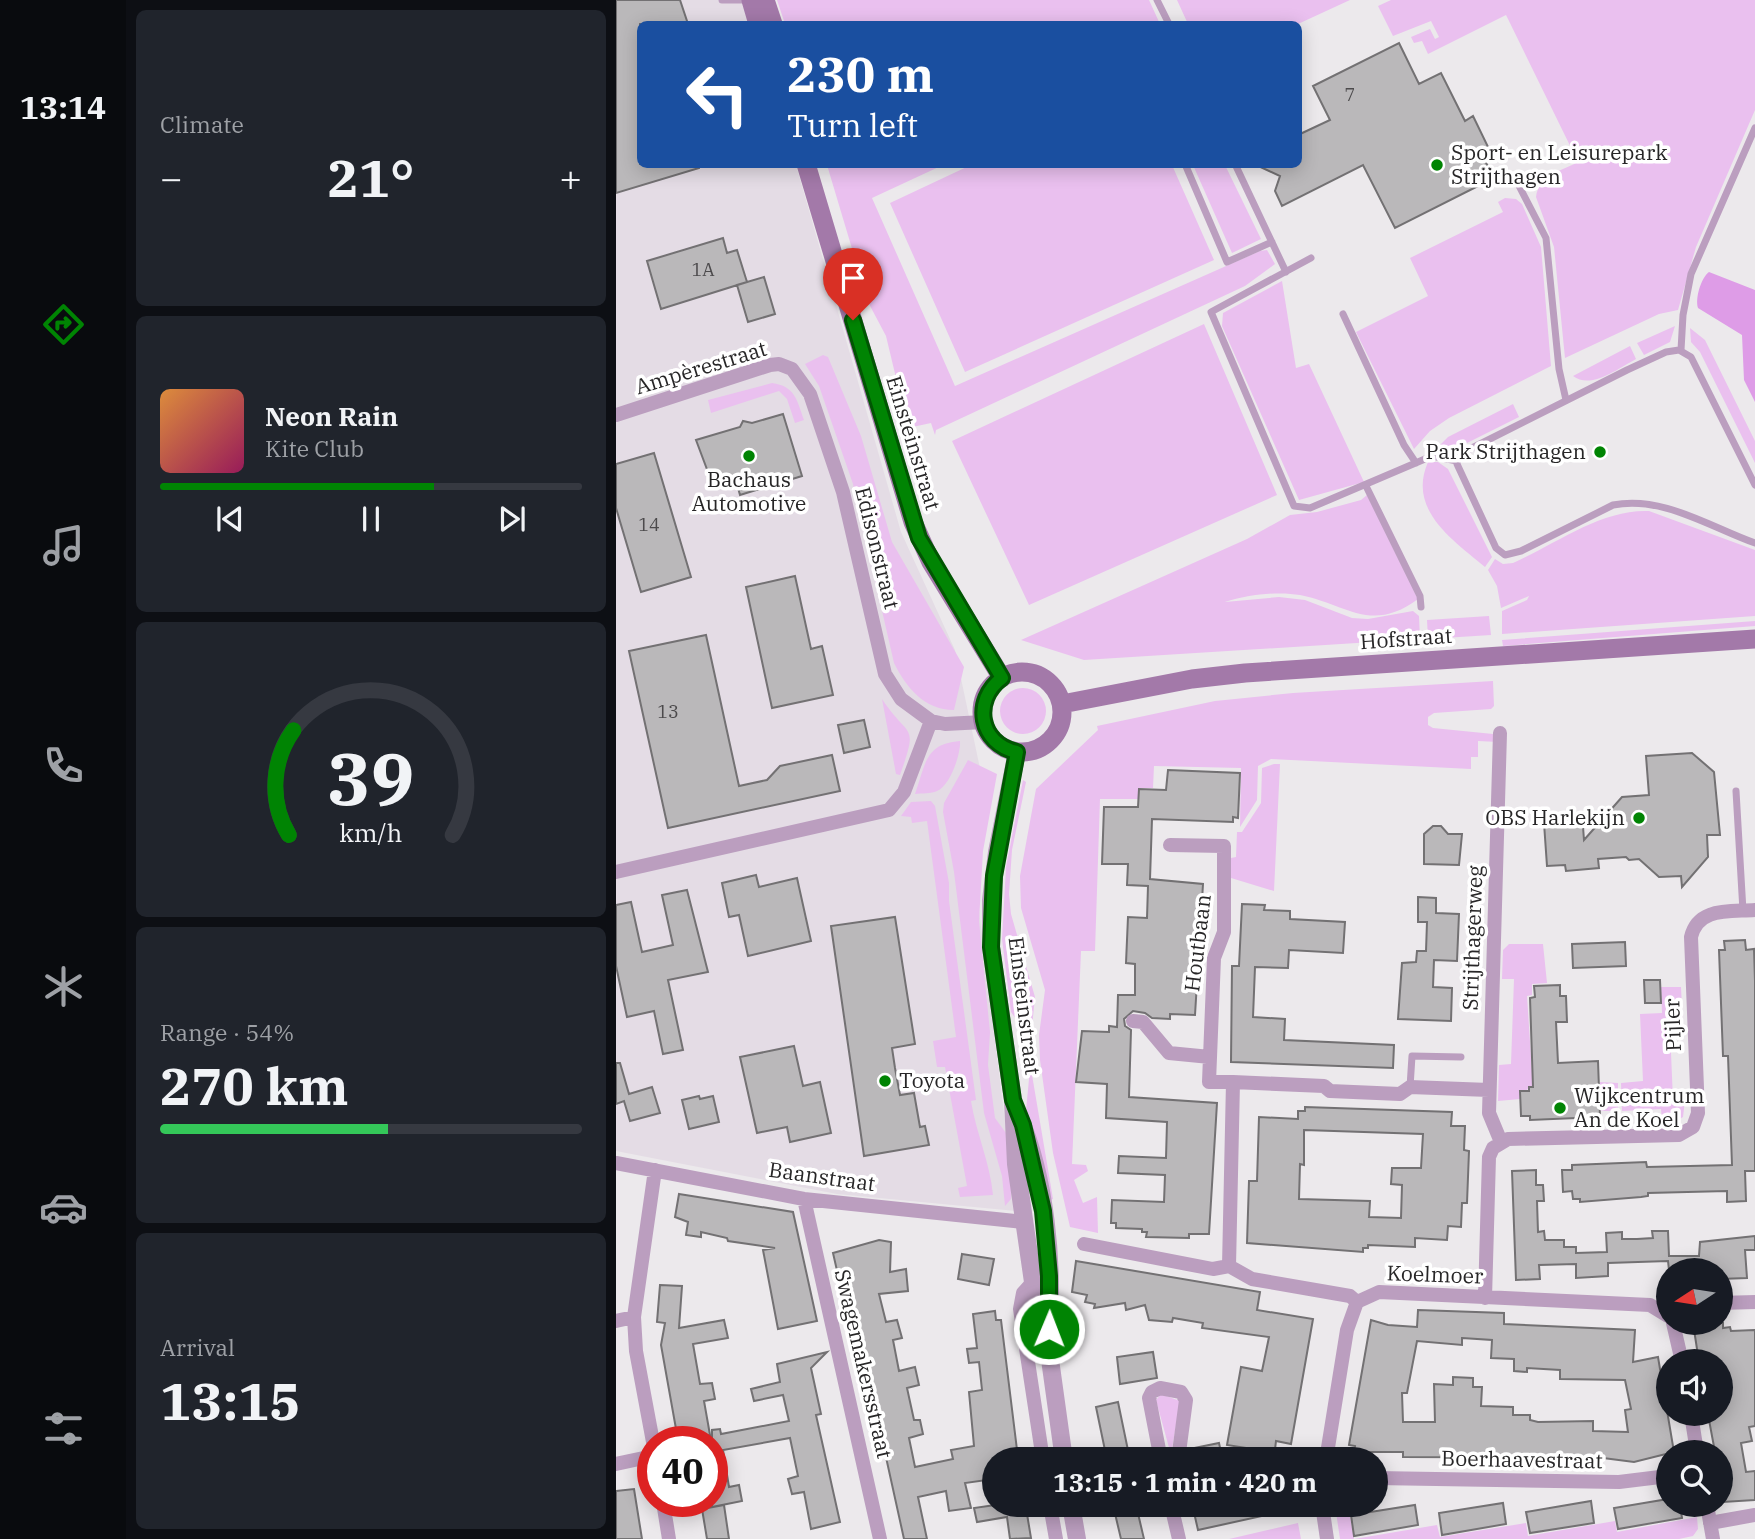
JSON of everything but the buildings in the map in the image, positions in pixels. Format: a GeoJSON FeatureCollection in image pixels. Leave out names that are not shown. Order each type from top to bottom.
{"type":"FeatureCollection","features":[{"type":"Feature","properties":{"kind":"main road"},"geometry":{"type":"LineString","coordinates":[[751,0],[757,21]]}},
{"type":"Feature","properties":{"kind":"main road"},"geometry":{"type":"LineString","coordinates":[[765,0],[772,21]]}},
{"type":"Feature","properties":{"kind":"main road","name":"Einsteinstraat"},"geometry":{"type":"LineString","coordinates":[[807,168],[913,522],[931,562],[1002,678]]}},
{"type":"Feature","properties":{"kind":"main road","name":"Hofstraat"},"geometry":{"type":"LineString","coordinates":[[1062,704],[1192,679],[1245,673],[1755,639]]}},
{"type":"Feature","properties":{"kind":"main road"},"geometry":{"type":"LineString","coordinates":[[1012,673],[1033,673],[1052,684],[1062,704],[1060,725],[1048,743],[1039,749],[1017,752],[993,740],[984,722],[985,697],[1002,678],[1012,673]]}},
{"type":"Feature","properties":{"kind":"street","name":"Ampèrestraat"},"geometry":{"type":"LineString","coordinates":[[616,415],[770,365],[786,366],[796,373]]}},
{"type":"Feature","properties":{"kind":"street","name":"Edisonstraat"},"geometry":{"type":"LineString","coordinates":[[796,373],[810,394],[843,492],[885,674],[901,699],[930,721]]}},
{"type":"Feature","properties":{"kind":"street"},"geometry":{"type":"LineString","coordinates":[[616,872],[889,810],[904,793],[930,721],[945,724],[984,722]]}},
{"type":"Feature","properties":{"kind":"street","name":"Strijthagerweg"},"geometry":{"type":"LineString","coordinates":[[1500,733],[1489,1113],[1501,1142]]}},
{"type":"Feature","properties":{"kind":"street","name":"Einsteinstraat"},"geometry":{"type":"LineString","coordinates":[[1017,752],[991,900],[991,947],[1013,1100],[1014,1140],[1032,1282],[1048,1345],[1062,1447]]}},
{"type":"Feature","properties":{"kind":"street","name":"Houtbaan"},"geometry":{"type":"LineString","coordinates":[[1170,845],[1224,846],[1224,932],[1213,958],[1209,1082],[1324,1086],[1330,1091],[1400,1094],[1410,1087],[1489,1090]]}},
{"type":"Feature","properties":{"kind":"street","name":"Pijler"},"geometry":{"type":"LineString","coordinates":[[1501,1142],[1521,1138],[1679,1135],[1693,1127],[1698,1113],[1691,937],[1693,925],[1705,915],[1749,911]]}},
{"type":"Feature","properties":{"kind":"street"},"geometry":{"type":"LineString","coordinates":[[1133,1021],[1143,1023],[1169,1053],[1210,1057]]}},
{"type":"Feature","properties":{"kind":"street"},"geometry":{"type":"LineString","coordinates":[[1229,1266],[1233,1082]]}},
{"type":"Feature","properties":{"kind":"street","name":"Einsteinstraat"},"geometry":{"type":"LineString","coordinates":[[1013,1100],[1026,1135],[1043,1211],[1049,1276],[1048,1345]]}},
{"type":"Feature","properties":{"kind":"street"},"geometry":{"type":"LineString","coordinates":[[1485,1298],[1489,1157],[1501,1142]]}},
{"type":"Feature","properties":{"kind":"street","name":"Baanstraat"},"geometry":{"type":"LineString","coordinates":[[616,1163],[804,1199],[1024,1222]]}},
{"type":"Feature","properties":{"kind":"street"},"geometry":{"type":"LineString","coordinates":[[650,1426],[636,1351],[634,1317],[655,1170]]}},
{"type":"Feature","properties":{"kind":"street","name":"Swagemakersstraat"},"geometry":{"type":"LineString","coordinates":[[804,1199],[880,1539]]}},
{"type":"Feature","properties":{"kind":"street"},"geometry":{"type":"LineString","coordinates":[[1084,1244],[1213,1269],[1229,1266],[1244,1277],[1350,1296],[1357,1302],[1347,1330],[1328,1447]]}},
{"type":"Feature","properties":{"kind":"street"},"geometry":{"type":"LineString","coordinates":[[1032,1282],[1023,1293],[1020,1309],[1041,1447]]}},
{"type":"Feature","properties":{"kind":"street","name":"Koelmoer"},"geometry":{"type":"LineString","coordinates":[[1357,1302],[1379,1292],[1650,1305],[1656,1309]]}},
{"type":"Feature","properties":{"kind":"street"},"geometry":{"type":"LineString","coordinates":[[1733,1303],[1755,1302]]}},
{"type":"Feature","properties":{"kind":"street"},"geometry":{"type":"LineString","coordinates":[[616,1321],[634,1317]]}},
{"type":"Feature","properties":{"kind":"street"},"geometry":{"type":"LineString","coordinates":[[1158,1447],[1149,1398],[1152,1392],[1160,1388],[1181,1392],[1186,1400],[1180,1447]]}},
{"type":"Feature","properties":{"kind":"street"},"geometry":{"type":"LineString","coordinates":[[616,1464],[637,1459]]}},
{"type":"Feature","properties":{"kind":"street","name":"Boerhaavestraat"},"geometry":{"type":"LineString","coordinates":[[1388,1478],[1619,1482],[1656,1477]]}},
{"type":"Feature","properties":{"kind":"street"},"geometry":{"type":"LineString","coordinates":[[1710,1523],[1755,1515]]}},
{"type":"Feature","properties":{"kind":"street"},"geometry":{"type":"LineString","coordinates":[[665,1517],[669,1539]]}},
{"type":"Feature","properties":{"kind":"street"},"geometry":{"type":"LineString","coordinates":[[1052,1517],[1056,1539]]}},
{"type":"Feature","properties":{"kind":"street"},"geometry":{"type":"LineString","coordinates":[[1073,1517],[1077,1539]]}},
{"type":"Feature","properties":{"kind":"street"},"geometry":{"type":"LineString","coordinates":[[1173,1517],[1178,1539]]}},
{"type":"Feature","properties":{"kind":"street"},"geometry":{"type":"LineString","coordinates":[[1324,1517],[1327,1539]]}},
{"type":"Feature","properties":{"kind":"street"},"geometry":{"type":"LineString","coordinates":[[1709,1517],[1713,1539]]}},
{"type":"Feature","properties":{"kind":"lane"},"geometry":{"type":"LineString","coordinates":[[722,0],[744,0]]}},
{"type":"Feature","properties":{"kind":"lane"},"geometry":{"type":"LineString","coordinates":[[1157,0],[1168,21]]}},
{"type":"Feature","properties":{"kind":"lane"},"geometry":{"type":"LineString","coordinates":[[1681,350],[1683,315],[1691,274],[1755,128]]}},
{"type":"Feature","properties":{"kind":"lane"},"geometry":{"type":"LineString","coordinates":[[1187,168],[1227,262],[1272,242]]}},
{"type":"Feature","properties":{"kind":"lane"},"geometry":{"type":"LineString","coordinates":[[1237,168],[1286,272]]}},
{"type":"Feature","properties":{"kind":"lane"},"geometry":{"type":"LineString","coordinates":[[1517,182],[1546,238],[1559,369],[1566,400]]}},
{"type":"Feature","properties":{"kind":"lane"},"geometry":{"type":"LineString","coordinates":[[1311,258],[1211,312],[1294,506],[1310,508],[1432,456],[1457,461]]}},
{"type":"Feature","properties":{"kind":"lane"},"geometry":{"type":"LineString","coordinates":[[1343,314],[1404,445],[1416,463]]}},
{"type":"Feature","properties":{"kind":"lane"},"geometry":{"type":"LineString","coordinates":[[1755,485],[1691,357],[1681,350],[1666,352],[1566,400],[1464,452],[1457,461],[1457,471],[1496,548],[1505,555],[1521,551],[1613,505],[1629,502],[1667,508],[1755,543]]}},
{"type":"Feature","properties":{"kind":"lane"},"geometry":{"type":"LineString","coordinates":[[1366,486],[1420,596],[1421,607]]}},
{"type":"Feature","properties":{"kind":"lane"},"geometry":{"type":"LineString","coordinates":[[1736,790],[1749,911]]}},
{"type":"Feature","properties":{"kind":"lane"},"geometry":{"type":"LineString","coordinates":[[1410,1087],[1412,1056],[1461,1057]]}},
{"type":"Feature","properties":{"kind":"shaded area"},"geometry":{"type":"Polygon","coordinates":[[[616,0],[747,0],[753,21],[637,21],[637,168],[797,168],[901,532],[955,650],[985,792],[976,886],[1016,1211],[837,1194],[616,1151],[616,0]]]}},
{"type":"Feature","properties":{"kind":"shaded area"},"geometry":{"type":"Polygon","coordinates":[[[777,0],[1149,0],[1159,21],[784,21],[777,0]]]}},
{"type":"Feature","properties":{"kind":"shaded area"},"geometry":{"type":"Polygon","coordinates":[[[1177,0],[1350,0],[1302,22],[1187,21],[1177,0]]]}},
{"type":"Feature","properties":{"kind":"shaded area"},"geometry":{"type":"Polygon","coordinates":[[[1391,0],[1755,0],[1755,110],[1696,247],[1678,310],[1659,314],[1565,358],[1554,247],[1536,197],[1546,179],[1578,162],[1506,15],[1428,54],[1422,41],[1414,43],[1411,37],[1430,29],[1435,39],[1439,37],[1431,21],[1393,36],[1378,6],[1391,0]]]}},
{"type":"Feature","properties":{"kind":"shaded area"},"geometry":{"type":"Polygon","coordinates":[[[828,168],[937,168],[872,198],[955,386],[1260,251],[1267,250],[1275,264],[1245,286],[936,430],[935,435],[931,423],[908,428],[886,336],[868,302],[828,168]]]}},
{"type":"Feature","properties":{"kind":"shaded area"},"geometry":{"type":"Polygon","coordinates":[[[964,168],[1173,168],[1214,260],[965,372],[890,203],[964,168]]]}},
{"type":"Feature","properties":{"kind":"shaded area"},"geometry":{"type":"Polygon","coordinates":[[[1194,168],[1226,168],[1261,239],[1232,253],[1194,168]]]}},
{"type":"Feature","properties":{"kind":"shaded area"},"geometry":{"type":"Polygon","coordinates":[[[1505,198],[1516,199],[1522,204],[1541,247],[1551,366],[1449,418],[1430,431],[1414,449],[1356,332],[1428,296],[1410,258],[1503,212],[1498,202],[1505,198]]]}},
{"type":"Feature","properties":{"kind":"shaded area"},"geometry":{"type":"Polygon","coordinates":[[[1709,272],[1755,290],[1755,402],[1744,380],[1742,335],[1698,308],[1699,288],[1709,272]]]}},
{"type":"Feature","properties":{"kind":"shaded area"},"geometry":{"type":"Polygon","coordinates":[[[1282,281],[1296,368],[1309,364],[1364,482],[1299,500],[1222,326],[1223,313],[1282,281]]]}},
{"type":"Feature","properties":{"kind":"shaded area"},"geometry":{"type":"Polygon","coordinates":[[[1204,324],[1277,495],[1029,605],[952,441],[1204,324]]]}},
{"type":"Feature","properties":{"kind":"shaded area"},"geometry":{"type":"Polygon","coordinates":[[[1675,326],[1670,342],[1644,355],[1637,343],[1675,326]]]}},
{"type":"Feature","properties":{"kind":"shaded area"},"geometry":{"type":"Polygon","coordinates":[[[1690,328],[1705,340],[1755,441],[1755,463],[1700,352],[1691,342],[1690,328]]]}},
{"type":"Feature","properties":{"kind":"shaded area"},"geometry":{"type":"Polygon","coordinates":[[[1630,346],[1636,359],[1613,372],[1588,381],[1573,376],[1630,346]]]}},
{"type":"Feature","properties":{"kind":"shaded area"},"geometry":{"type":"Polygon","coordinates":[[[823,355],[828,357],[861,436],[892,542],[964,667],[954,710],[934,706],[917,695],[894,663],[853,484],[819,386],[805,364],[823,355]]]}},
{"type":"Feature","properties":{"kind":"shaded area"},"geometry":{"type":"Polygon","coordinates":[[[772,383],[786,387],[794,395],[804,420],[795,423],[787,399],[779,391],[711,413],[708,400],[772,383]]]}},
{"type":"Feature","properties":{"kind":"shaded area"},"geometry":{"type":"Polygon","coordinates":[[[1513,404],[1519,417],[1449,452],[1434,451],[1448,437],[1513,404]]]}},
{"type":"Feature","properties":{"kind":"shaded area"},"geometry":{"type":"Polygon","coordinates":[[[1428,462],[1438,462],[1448,469],[1492,557],[1485,567],[1447,535],[1428,509],[1423,479],[1428,462]]]}},
{"type":"Feature","properties":{"kind":"shaded area"},"geometry":{"type":"Polygon","coordinates":[[[1367,495],[1418,599],[1401,609],[1372,615],[1359,614],[1300,595],[1282,593],[1243,597],[1225,602],[1279,597],[1305,600],[1352,618],[1368,619],[1413,611],[1419,616],[1420,639],[1084,660],[1021,640],[1247,539],[1290,515],[1317,512],[1361,500],[1367,495]]]}},
{"type":"Feature","properties":{"kind":"shaded area"},"geometry":{"type":"Polygon","coordinates":[[[1649,511],[1755,550],[1755,616],[1502,634],[1502,611],[1527,600],[1529,596],[1501,608],[1497,586],[1488,570],[1495,559],[1503,564],[1513,563],[1596,522],[1631,512],[1649,511]]]}},
{"type":"Feature","properties":{"kind":"shaded area"},"geometry":{"type":"Polygon","coordinates":[[[1489,616],[1491,635],[1428,639],[1427,620],[1489,616]]]}},
{"type":"Feature","properties":{"kind":"shaded area"},"geometry":{"type":"Polygon","coordinates":[[[1755,621],[1755,626],[1503,646],[1502,640],[1755,621]]]}},
{"type":"Feature","properties":{"kind":"shaded area"},"geometry":{"type":"Polygon","coordinates":[[[1493,681],[1494,706],[1491,709],[1434,713],[1428,717],[1428,725],[1433,728],[1493,734],[1498,742],[1478,741],[1478,757],[1471,757],[1471,769],[1271,759],[1258,766],[1257,800],[1240,827],[1241,768],[1154,766],[1153,788],[1138,788],[1138,799],[1100,799],[1095,951],[1081,951],[1072,1164],[1086,1165],[1088,1171],[1074,1180],[1083,1203],[1097,1197],[1098,1233],[1070,1227],[1053,1153],[1040,1060],[1039,1035],[1045,990],[1021,908],[1020,876],[1036,789],[1098,730],[1097,726],[1215,701],[1293,693],[1493,681]]]}},
{"type":"Feature","properties":{"kind":"shaded area"},"geometry":{"type":"Polygon","coordinates":[[[1023,688],[1039,695],[1046,711],[1039,727],[1023,734],[1007,727],[1000,711],[1007,695],[1023,688]]]}},
{"type":"Feature","properties":{"kind":"shaded area"},"geometry":{"type":"Polygon","coordinates":[[[882,699],[905,727],[910,738],[900,775],[896,774],[882,699]]]}},
{"type":"Feature","properties":{"kind":"shaded area"},"geometry":{"type":"Polygon","coordinates":[[[960,741],[957,761],[942,788],[935,792],[915,794],[925,764],[933,751],[948,743],[960,741]]]}},
{"type":"Feature","properties":{"kind":"shaded area"},"geometry":{"type":"Polygon","coordinates":[[[968,760],[997,774],[983,851],[979,921],[990,1032],[988,1065],[995,1118],[1006,1133],[1012,1176],[1011,1199],[1005,1206],[1002,1176],[984,1113],[954,872],[943,812],[944,803],[968,760]]]}},
{"type":"Feature","properties":{"kind":"shaded area"},"geometry":{"type":"Polygon","coordinates":[[[1280,764],[1274,891],[1231,878],[1231,858],[1236,857],[1237,832],[1242,832],[1261,803],[1262,768],[1280,764]]]}},
{"type":"Feature","properties":{"kind":"shaded area"},"geometry":{"type":"Polygon","coordinates":[[[1023,780],[1026,782],[1012,850],[1009,894],[1011,914],[1035,997],[1029,1057],[1053,1199],[1046,1202],[1026,1111],[1029,1079],[1020,1025],[1011,1012],[1002,939],[1006,867],[1023,780]]]}},
{"type":"Feature","properties":{"kind":"shaded area"},"geometry":{"type":"Polygon","coordinates":[[[931,801],[935,806],[949,883],[949,901],[976,1100],[971,1101],[993,1195],[960,1197],[958,1188],[967,1186],[945,1067],[937,1067],[933,1041],[956,1037],[927,821],[912,823],[911,817],[901,816],[911,802],[931,801]]]}},
{"type":"Feature","properties":{"kind":"shaded area"},"geometry":{"type":"Polygon","coordinates":[[[1509,944],[1543,944],[1547,983],[1532,984],[1532,995],[1527,996],[1533,1087],[1529,1087],[1520,1099],[1498,1101],[1499,1065],[1511,1064],[1514,979],[1502,979],[1503,950],[1509,944]]]}},
{"type":"Feature","properties":{"kind":"shaded area"},"geometry":{"type":"Polygon","coordinates":[[[1661,987],[1681,987],[1683,1028],[1670,1029],[1673,1100],[1685,1100],[1683,1117],[1676,1121],[1662,1121],[1661,1109],[1622,1111],[1621,1083],[1643,1081],[1640,1014],[1662,1013],[1661,987]]]}},
{"type":"Feature","properties":{"kind":"shaded area"},"geometry":{"type":"Polygon","coordinates":[[[1600,1082],[1618,1083],[1618,1111],[1600,1111],[1600,1082]]]}},
{"type":"Feature","properties":{"kind":"shaded area"},"geometry":{"type":"Polygon","coordinates":[[[1161,1394],[1180,1401],[1172,1447],[1169,1447],[1156,1400],[1161,1394]]]}},
{"type":"Feature","properties":{"kind":"shaded area"},"geometry":{"type":"Polygon","coordinates":[[[1337,1517],[1350,1517],[1354,1539],[1340,1539],[1337,1517]]]}},
{"type":"Feature","properties":{"kind":"shaded area"},"geometry":{"type":"Polygon","coordinates":[[[1697,1517],[1698,1529],[1693,1536],[1679,1539],[1354,1539],[1437,1525],[1440,1537],[1526,1523],[1528,1536],[1615,1521],[1617,1532],[1697,1517]]]}},
{"type":"Feature","properties":{"kind":"shaded area"},"geometry":{"type":"Polygon","coordinates":[[[1298,1523],[1301,1539],[1229,1539],[1298,1523]]]}},
{"type":"Feature","properties":{"kind":"place","name":"Sport- en Leisurepark Strijthagen"},"geometry":{"type":"Point","coordinates":[1437,165]}},
{"type":"Feature","properties":{"kind":"place","name":"Park Strijthagen"},"geometry":{"type":"Point","coordinates":[1600,452]}},
{"type":"Feature","properties":{"kind":"place","name":"Bachaus Automotive"},"geometry":{"type":"Point","coordinates":[749,456]}},
{"type":"Feature","properties":{"kind":"place","name":"OBS Harlekijn"},"geometry":{"type":"Point","coordinates":[1639,818]}},
{"type":"Feature","properties":{"kind":"place","name":"Toyota"},"geometry":{"type":"Point","coordinates":[885,1081]}},
{"type":"Feature","properties":{"kind":"place","name":"Wijkcentrum An de Koel"},"geometry":{"type":"Point","coordinates":[1560,1108]}},
{"type":"Feature","properties":{"kind":"route"},"geometry":{"type":"LineString","coordinates":[[853,320],[919,538],[1002,678],[985,697],[982,714],[986,729],[998,744],[1017,752],[997,852],[991,900],[991,947],[1013,1100],[1023,1125],[1043,1211],[1049,1276],[1049,1329]]}}]}
